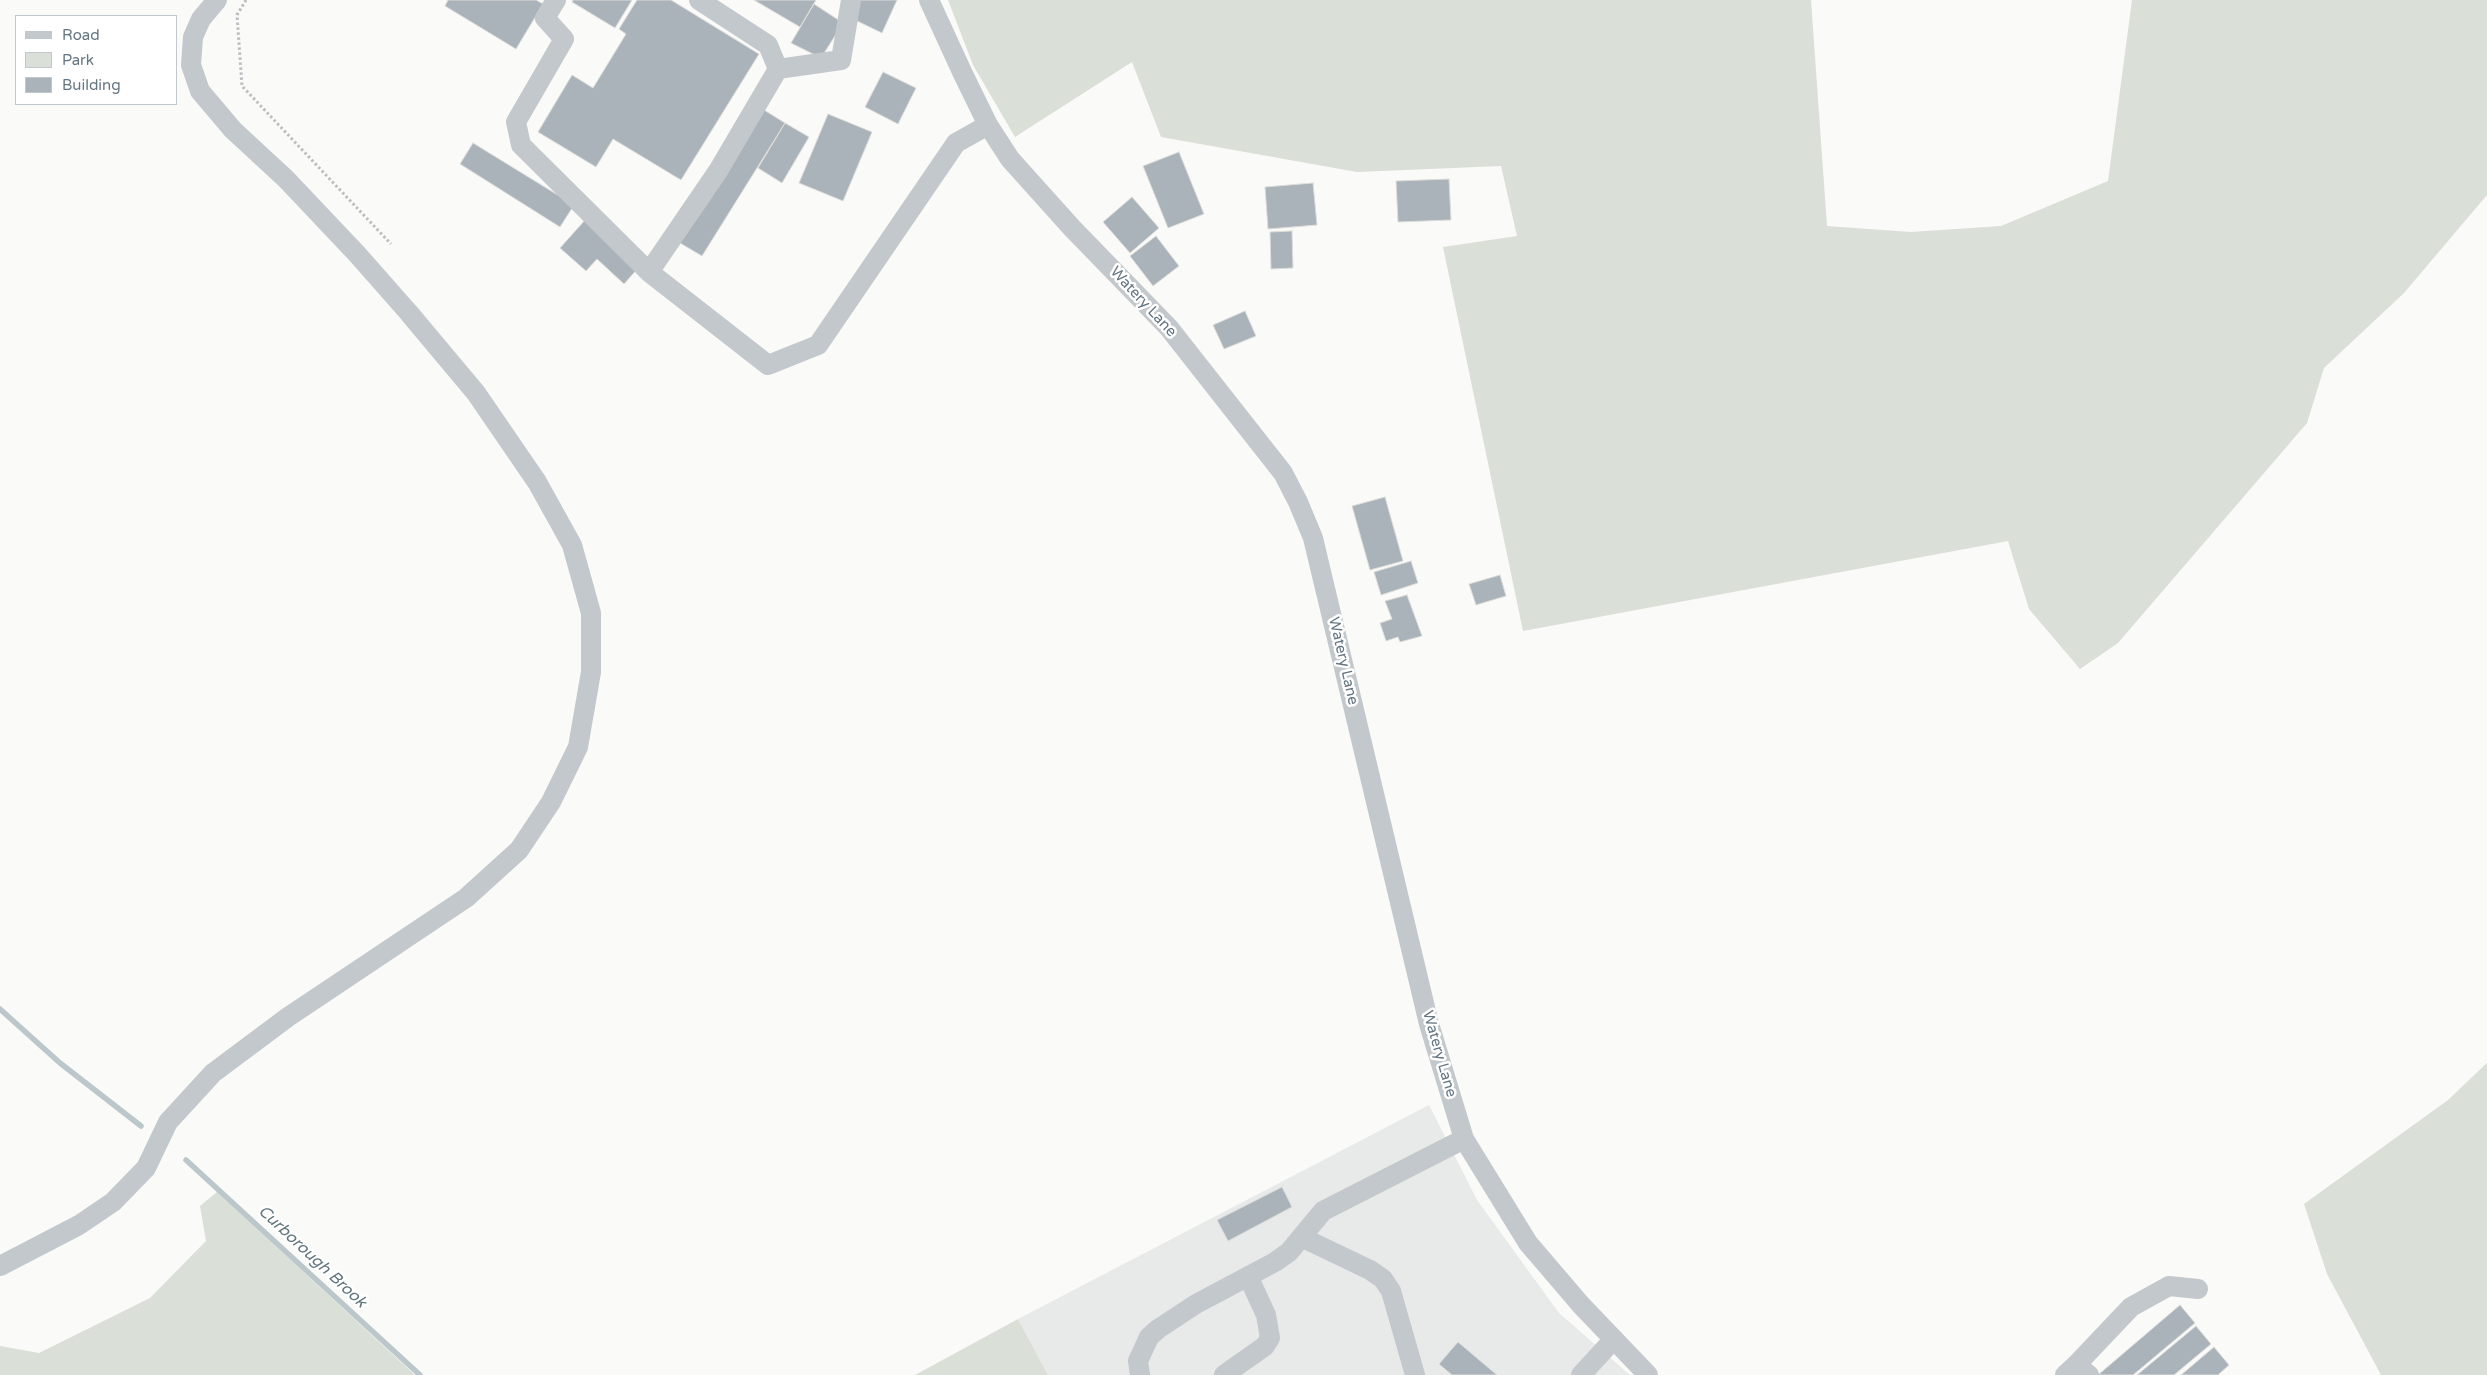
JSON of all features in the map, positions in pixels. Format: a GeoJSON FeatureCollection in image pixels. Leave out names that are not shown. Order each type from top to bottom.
{"type":"FeatureCollection","features":[{"type":"Feature","properties":{"kind":"street"},"geometry":{"type":"LineString","coordinates":[[0,1266],[79,1225],[113,1202],[146,1168],[168,1122],[213,1073],[288,1017],[466,898],[519,850],[551,802],[578,746],[591,672],[591,613],[572,545],[537,482],[476,393],[409,312],[286,179],[233,130],[200,91],[190,64],[193,37],[201,18],[217,0]]}},
{"type":"Feature","properties":{"kind":"street"},"geometry":{"type":"LineString","coordinates":[[556,0],[545,18],[564,39],[516,122],[521,145],[649,272],[768,365],[818,345],[956,143],[988,125]]}},
{"type":"Feature","properties":{"kind":"street"},"geometry":{"type":"LineString","coordinates":[[699,0],[768,45],[778,69]]}},
{"type":"Feature","properties":{"kind":"street"},"geometry":{"type":"LineString","coordinates":[[778,69],[841,60],[850,0]]}},
{"type":"Feature","properties":{"kind":"street","name":"Watery Lane"},"geometry":{"type":"LineString","coordinates":[[929,0],[988,125],[1010,159],[1072,228],[1169,328],[1283,473],[1313,538],[1430,1024],[1464,1139],[1528,1243],[1648,1375]]}},
{"type":"Feature","properties":{"kind":"street"},"geometry":{"type":"LineString","coordinates":[[649,272],[718,171],[778,69]]}},
{"type":"Feature","properties":{"kind":"street"},"geometry":{"type":"LineString","coordinates":[[1140,1375],[1138,1361],[1149,1337],[1158,1329],[1196,1304],[1275,1262],[1289,1252],[1324,1211],[1464,1139]]}},
{"type":"Feature","properties":{"kind":"street"},"geometry":{"type":"LineString","coordinates":[[1301,1237],[1370,1270],[1383,1279],[1391,1290],[1415,1375]]}},
{"type":"Feature","properties":{"kind":"street"},"geometry":{"type":"LineString","coordinates":[[1224,1375],[1266,1346],[1270,1338],[1266,1315],[1248,1276]]}},
{"type":"Feature","properties":{"kind":"street"},"geometry":{"type":"LineString","coordinates":[[2077,1372],[2131,1307],[2169,1286],[2198,1289]]}},
{"type":"Feature","properties":{"kind":"street"},"geometry":{"type":"LineString","coordinates":[[1581,1375],[1614,1339]]}},
{"type":"Feature","properties":{"kind":"path"},"geometry":{"type":"LineString","coordinates":[[246,0],[237,15],[242,86],[391,244]]}},
{"type":"Feature","properties":{"kind":"shaded area"},"geometry":{"type":"Polygon","coordinates":[[[1429,1105],[1477,1200],[1559,1313],[1630,1375],[1048,1375],[1018,1319],[1429,1105]]]}},
{"type":"Feature","properties":{"kind":"green space"},"geometry":{"type":"Polygon","coordinates":[[[948,0],[1811,0],[1827,226],[1911,232],[2001,226],[2108,181],[2132,0],[2487,0],[2487,195],[2404,293],[2324,368],[2307,423],[2118,643],[2080,669],[2029,609],[2008,541],[1523,631],[1443,247],[1517,236],[1501,166],[1357,172],[1161,137],[1132,62],[1015,137],[973,65],[948,0]]]}},
{"type":"Feature","properties":{"kind":"green space"},"geometry":{"type":"Polygon","coordinates":[[[2487,1063],[2487,1375],[2381,1375],[2327,1274],[2304,1204],[2448,1100],[2487,1063]]]}},
{"type":"Feature","properties":{"kind":"green space"},"geometry":{"type":"Polygon","coordinates":[[[217,1192],[415,1375],[0,1375],[0,1346],[39,1353],[150,1298],[206,1241],[200,1206],[217,1192]]]}},
{"type":"Feature","properties":{"kind":"green space"},"geometry":{"type":"Polygon","coordinates":[[[1018,1319],[1048,1375],[915,1375],[1018,1319]]]}},
{"type":"Feature","properties":{"kind":"building"},"geometry":{"type":"Polygon","coordinates":[[[448,0],[536,0],[543,4],[516,49],[445,6],[448,0]]]}},
{"type":"Feature","properties":{"kind":"building"},"geometry":{"type":"Polygon","coordinates":[[[573,0],[632,0],[615,28],[572,2],[573,0]]]}},
{"type":"Feature","properties":{"kind":"building"},"geometry":{"type":"Polygon","coordinates":[[[637,0],[671,0],[759,54],[681,180],[613,139],[596,167],[538,132],[572,75],[593,88],[626,34],[619,29],[637,0]]]}},
{"type":"Feature","properties":{"kind":"building"},"geometry":{"type":"Polygon","coordinates":[[[754,0],[816,0],[800,27],[754,0]]]}},
{"type":"Feature","properties":{"kind":"building"},"geometry":{"type":"Polygon","coordinates":[[[854,0],[897,0],[882,33],[851,18],[854,0]]]}},
{"type":"Feature","properties":{"kind":"building"},"geometry":{"type":"Polygon","coordinates":[[[814,4],[843,23],[821,58],[791,43],[814,4]]]}},
{"type":"Feature","properties":{"kind":"building"},"geometry":{"type":"Polygon","coordinates":[[[883,72],[916,88],[898,124],[865,107],[883,72]]]}},
{"type":"Feature","properties":{"kind":"building"},"geometry":{"type":"Polygon","coordinates":[[[764,110],[785,123],[702,256],[680,243],[764,110]]]}},
{"type":"Feature","properties":{"kind":"building"},"geometry":{"type":"Polygon","coordinates":[[[828,114],[872,132],[843,201],[799,183],[828,114]]]}},
{"type":"Feature","properties":{"kind":"building"},"geometry":{"type":"Polygon","coordinates":[[[785,123],[809,137],[782,183],[758,168],[785,123]]]}},
{"type":"Feature","properties":{"kind":"building"},"geometry":{"type":"Polygon","coordinates":[[[473,143],[574,205],[560,227],[460,164],[473,143]]]}},
{"type":"Feature","properties":{"kind":"building"},"geometry":{"type":"Polygon","coordinates":[[[1179,152],[1204,214],[1168,228],[1143,166],[1179,152]]]}},
{"type":"Feature","properties":{"kind":"building"},"geometry":{"type":"Polygon","coordinates":[[[1449,179],[1451,220],[1398,222],[1396,181],[1449,179]]]}},
{"type":"Feature","properties":{"kind":"building"},"geometry":{"type":"Polygon","coordinates":[[[1313,183],[1317,225],[1268,229],[1265,187],[1313,183]]]}},
{"type":"Feature","properties":{"kind":"building"},"geometry":{"type":"Polygon","coordinates":[[[1132,197],[1159,228],[1130,253],[1103,222],[1132,197]]]}},
{"type":"Feature","properties":{"kind":"building"},"geometry":{"type":"Polygon","coordinates":[[[586,219],[639,267],[624,284],[597,259],[586,271],[560,248],[586,219]]]}},
{"type":"Feature","properties":{"kind":"building"},"geometry":{"type":"Polygon","coordinates":[[[1292,231],[1293,268],[1271,269],[1270,232],[1292,231]]]}},
{"type":"Feature","properties":{"kind":"building"},"geometry":{"type":"Polygon","coordinates":[[[1156,236],[1179,266],[1153,286],[1130,256],[1156,236]]]}},
{"type":"Feature","properties":{"kind":"building"},"geometry":{"type":"Polygon","coordinates":[[[1245,311],[1256,336],[1224,349],[1213,325],[1245,311]]]}},
{"type":"Feature","properties":{"kind":"building"},"geometry":{"type":"Polygon","coordinates":[[[1385,497],[1403,561],[1370,570],[1352,506],[1385,497]]]}},
{"type":"Feature","properties":{"kind":"building"},"geometry":{"type":"Polygon","coordinates":[[[1411,561],[1418,583],[1381,595],[1374,572],[1411,561]]]}},
{"type":"Feature","properties":{"kind":"building"},"geometry":{"type":"Polygon","coordinates":[[[1500,575],[1506,596],[1476,605],[1469,584],[1500,575]]]}},
{"type":"Feature","properties":{"kind":"building"},"geometry":{"type":"Polygon","coordinates":[[[1407,595],[1422,636],[1400,642],[1398,637],[1386,641],[1380,623],[1392,619],[1385,601],[1407,595]]]}},
{"type":"Feature","properties":{"kind":"building"},"geometry":{"type":"Polygon","coordinates":[[[1282,1187],[1292,1207],[1228,1241],[1217,1220],[1282,1187]]]}},
{"type":"Feature","properties":{"kind":"building"},"geometry":{"type":"Polygon","coordinates":[[[2180,1305],[2195,1323],[2133,1375],[2098,1375],[2180,1305]]]}},
{"type":"Feature","properties":{"kind":"building"},"geometry":{"type":"Polygon","coordinates":[[[2196,1326],[2211,1344],[2174,1375],[2137,1375],[2196,1326]]]}},
{"type":"Feature","properties":{"kind":"building"},"geometry":{"type":"Polygon","coordinates":[[[1458,1342],[1497,1375],[1452,1375],[1439,1364],[1458,1342]]]}},
{"type":"Feature","properties":{"kind":"building"},"geometry":{"type":"Polygon","coordinates":[[[2214,1347],[2229,1365],[2218,1375],[2181,1375],[2214,1347]]]}},
{"type":"Feature","properties":{"kind":"waterway","name":"Curborough Brook"},"geometry":{"type":"LineString","coordinates":[[0,1009],[60,1063],[141,1126]]}},
{"type":"Feature","properties":{"kind":"waterway","name":"Curborough Brook"},"geometry":{"type":"LineString","coordinates":[[186,1160],[420,1375]]}}]}
